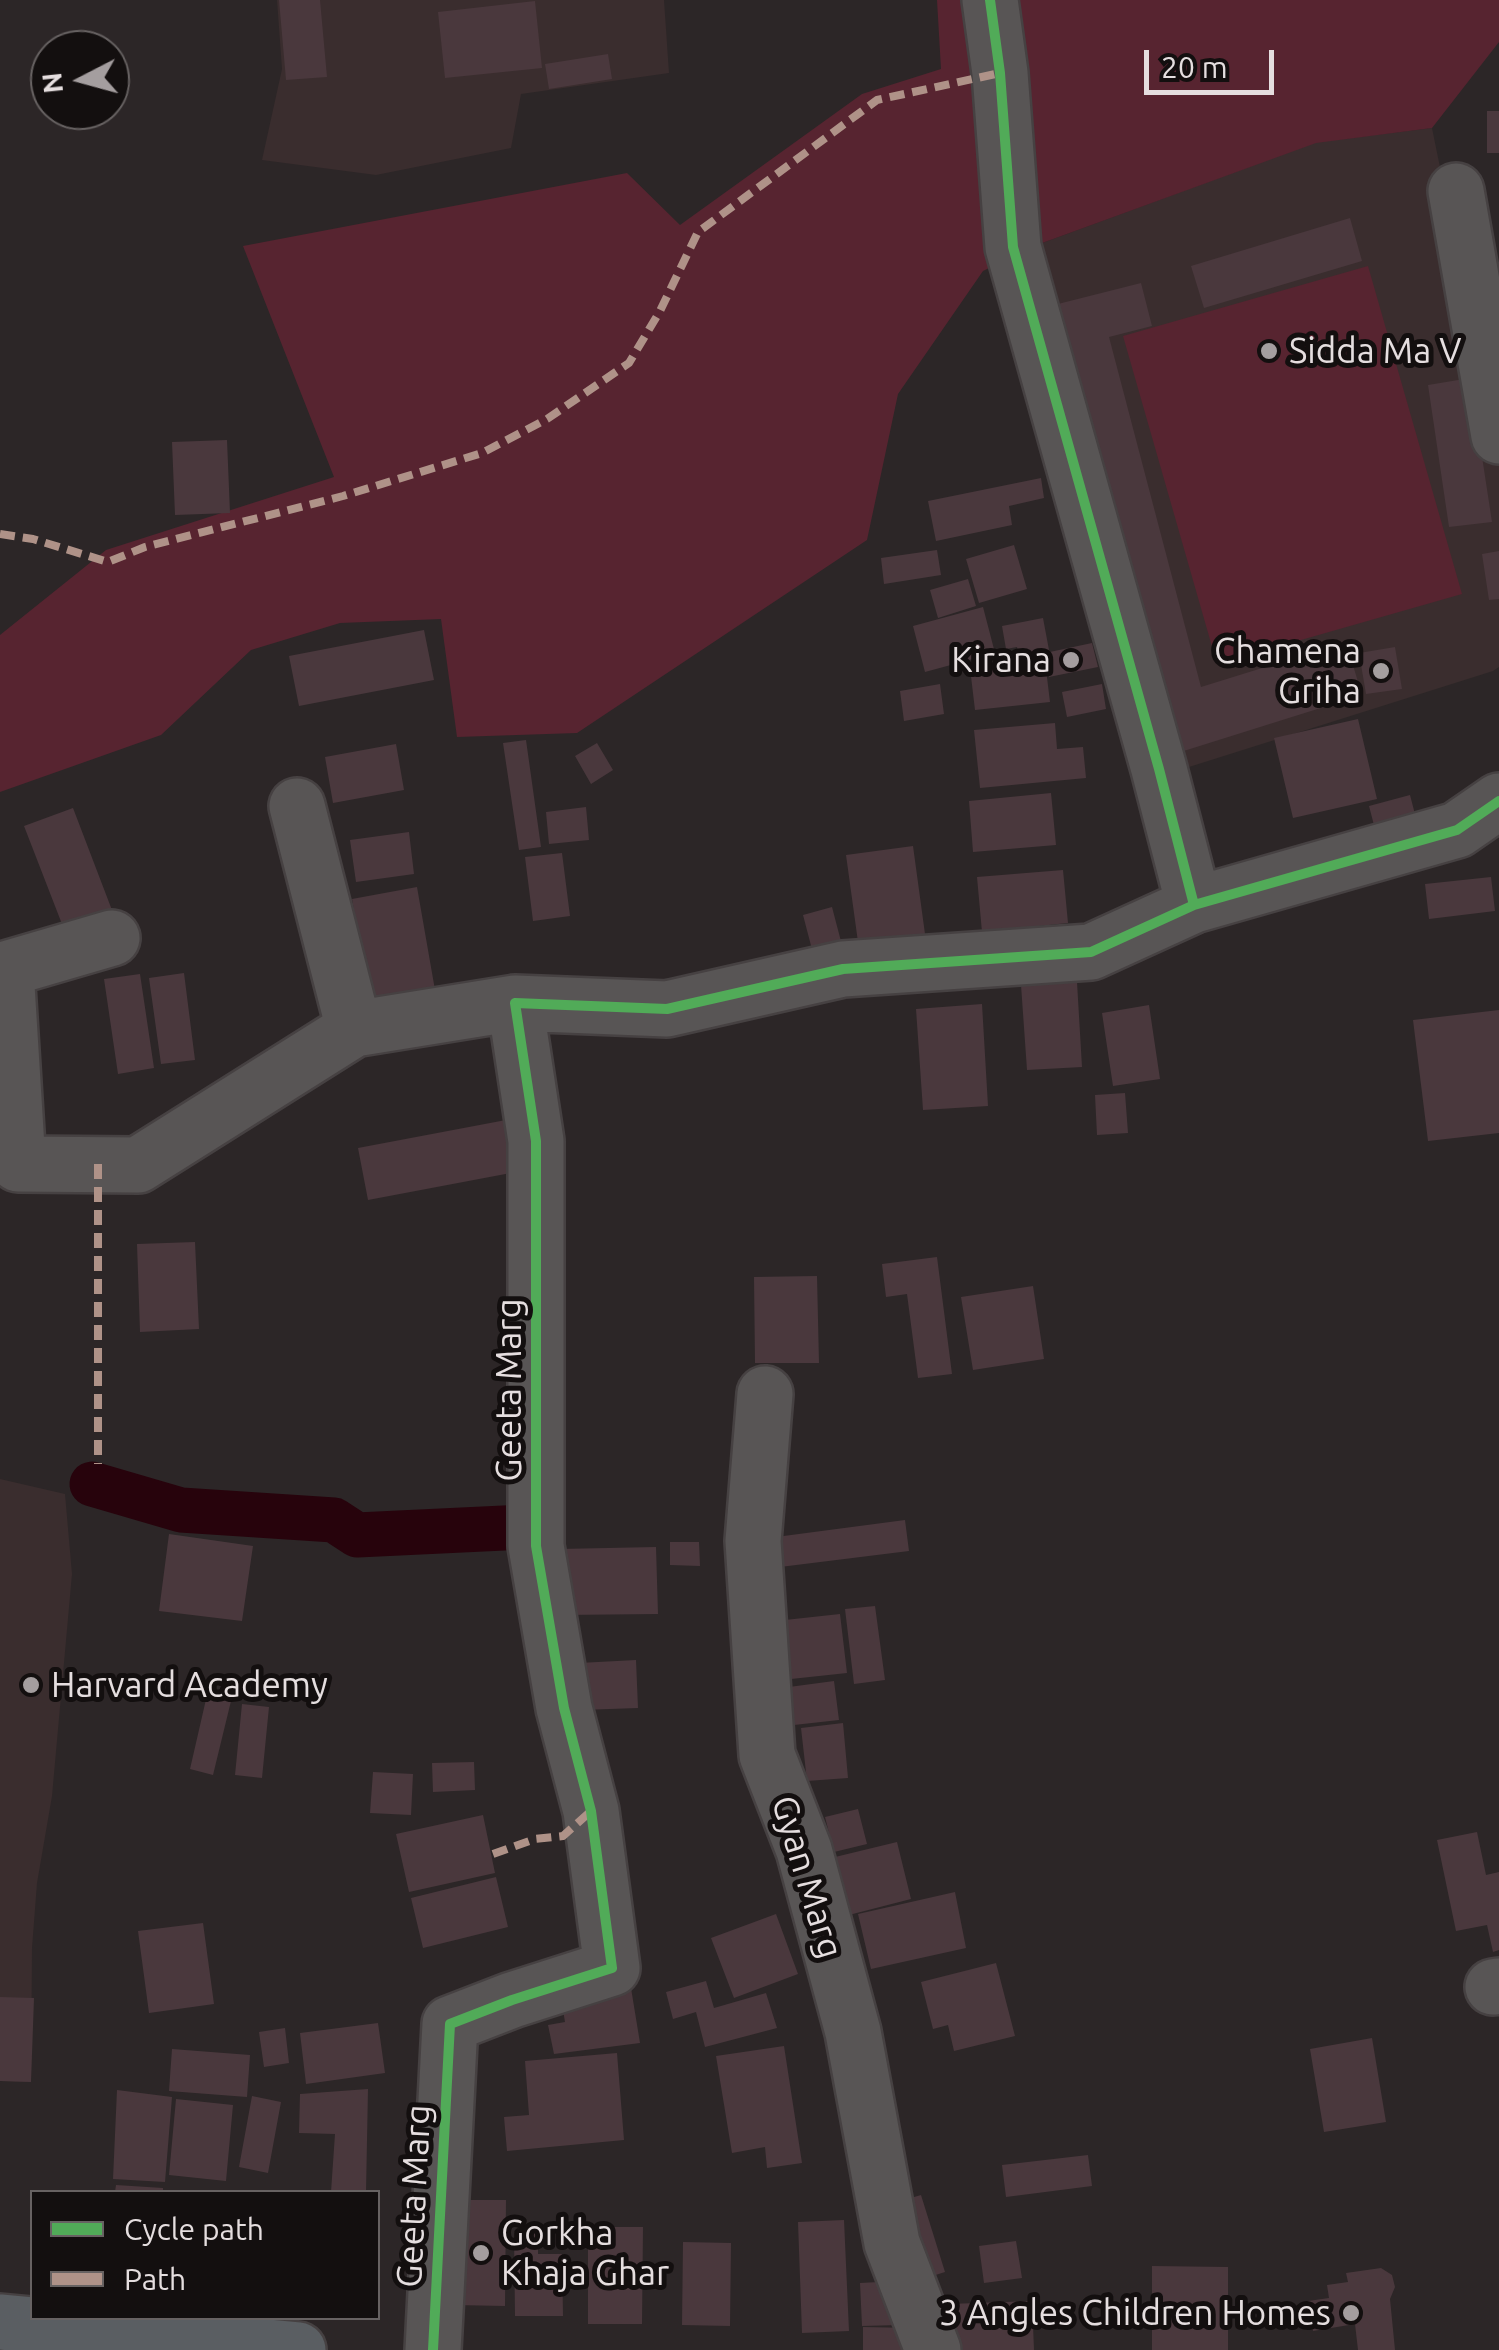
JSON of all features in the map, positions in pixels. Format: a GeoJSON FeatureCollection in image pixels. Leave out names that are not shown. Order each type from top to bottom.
{"type":"FeatureCollection","features":[{"type":"Feature","properties":{"kind":"main road"},"geometry":{"type":"LineString","coordinates":[[0,2322],[298,2350]]}},
{"type":"Feature","properties":{"kind":"street"},"geometry":{"type":"LineString","coordinates":[[990,0],[1000,73],[1013,247],[1194,905]]}},
{"type":"Feature","properties":{"kind":"street"},"geometry":{"type":"LineString","coordinates":[[1456,191],[1499,436]]}},
{"type":"Feature","properties":{"kind":"street"},"geometry":{"type":"LineString","coordinates":[[112,938],[6,968],[18,1164],[138,1165],[354,1028],[515,1003],[666,1008],[843,969],[1091,952],[1194,905],[1458,830],[1499,801]]}},
{"type":"Feature","properties":{"kind":"street"},"geometry":{"type":"LineString","coordinates":[[297,806],[354,1028]]}},
{"type":"Feature","properties":{"kind":"street","name":"Geeta Marg"},"geometry":{"type":"LineString","coordinates":[[433,2350],[428,2027],[612,1968],[591,1811],[564,1708],[536,1546],[536,1141],[515,1003]]}},
{"type":"Feature","properties":{"kind":"street","name":"Gyan Marg"},"geometry":{"type":"LineString","coordinates":[[765,1394],[753,1540],[767,1754],[804,1850],[852,2032],[892,2243],[932,2350]]}},
{"type":"Feature","properties":{"kind":"shaded area"},"geometry":{"type":"Polygon","coordinates":[[[277,0],[664,0],[669,73],[521,94],[511,148],[376,175],[262,160],[282,69],[277,0]]]}},
{"type":"Feature","properties":{"kind":"shaded area"},"geometry":{"type":"Polygon","coordinates":[[[937,0],[1499,0],[1499,42],[1432,128],[1316,143],[1034,246],[983,271],[898,394],[867,540],[577,733],[457,737],[441,619],[340,623],[251,650],[161,735],[0,792],[0,635],[106,550],[334,477],[243,246],[627,173],[680,225],[862,94],[941,69],[937,0]]]}},
{"type":"Feature","properties":{"kind":"shaded area","name":"Sidda Ma V"},"geometry":{"type":"Polygon","coordinates":[[[1432,128],[1499,456],[1499,667],[1170,773],[1034,246],[1316,142],[1432,128]]]}},
{"type":"Feature","properties":{"kind":"shaded area"},"geometry":{"type":"Polygon","coordinates":[[[1368,266],[1462,594],[1217,664],[1123,336],[1368,266]]]}},
{"type":"Feature","properties":{"kind":"shaded area","name":"Harvard Academy"},"geometry":{"type":"Polygon","coordinates":[[[0,1479],[65,1494],[72,1574],[52,1796],[37,1883],[32,1948],[31,2082],[0,2081],[0,1479]]]}},
{"type":"Feature","properties":{"kind":"building"},"geometry":{"type":"Polygon","coordinates":[[[279,0],[320,0],[327,77],[286,80],[279,0]]]}},
{"type":"Feature","properties":{"kind":"building"},"geometry":{"type":"Polygon","coordinates":[[[535,1],[542,68],[445,78],[438,12],[535,1]]]}},
{"type":"Feature","properties":{"kind":"building"},"geometry":{"type":"Polygon","coordinates":[[[608,54],[612,79],[549,89],[545,64],[608,54]]]}},
{"type":"Feature","properties":{"kind":"building"},"geometry":{"type":"Polygon","coordinates":[[[1487,111],[1499,111],[1499,153],[1487,153],[1487,111]]]}},
{"type":"Feature","properties":{"kind":"building"},"geometry":{"type":"Polygon","coordinates":[[[1350,218],[1362,261],[1204,308],[1191,266],[1350,218]]]}},
{"type":"Feature","properties":{"kind":"building"},"geometry":{"type":"Polygon","coordinates":[[[1141,283],[1152,326],[1109,337],[1201,687],[1346,642],[1362,695],[1171,755],[1050,306],[1141,283]]]}},
{"type":"Feature","properties":{"kind":"building"},"geometry":{"type":"Polygon","coordinates":[[[1470,378],[1492,522],[1449,527],[1428,385],[1470,378]]]}},
{"type":"Feature","properties":{"kind":"building"},"geometry":{"type":"Polygon","coordinates":[[[227,440],[230,513],[175,515],[172,442],[227,440]]]}},
{"type":"Feature","properties":{"kind":"building"},"geometry":{"type":"Polygon","coordinates":[[[1041,478],[1044,498],[1009,506],[1012,525],[936,541],[928,501],[1041,478]]]}},
{"type":"Feature","properties":{"kind":"building"},"geometry":{"type":"Polygon","coordinates":[[[1014,545],[1027,589],[979,603],[966,559],[1014,545]]]}},
{"type":"Feature","properties":{"kind":"building"},"geometry":{"type":"Polygon","coordinates":[[[937,550],[941,575],[884,584],[881,558],[937,550]]]}},
{"type":"Feature","properties":{"kind":"building"},"geometry":{"type":"Polygon","coordinates":[[[1499,551],[1499,599],[1489,600],[1482,554],[1499,551]]]}},
{"type":"Feature","properties":{"kind":"building"},"geometry":{"type":"Polygon","coordinates":[[[968,579],[976,606],[938,618],[930,590],[968,579]]]}},
{"type":"Feature","properties":{"kind":"building"},"geometry":{"type":"Polygon","coordinates":[[[983,607],[995,653],[925,672],[913,626],[983,607]]]}},
{"type":"Feature","properties":{"kind":"building"},"geometry":{"type":"Polygon","coordinates":[[[1043,618],[1049,650],[1019,656],[1017,647],[1006,649],[1002,626],[1043,618]]]}},
{"type":"Feature","properties":{"kind":"building"},"geometry":{"type":"Polygon","coordinates":[[[424,630],[434,680],[299,706],[289,656],[424,630]]]}},
{"type":"Feature","properties":{"kind":"building","name":"Kirana"},"geometry":{"type":"Polygon","coordinates":[[[1092,643],[1098,667],[1049,677],[1045,653],[1092,643]]]}},
{"type":"Feature","properties":{"kind":"building","name":"Chamena Griha"},"geometry":{"type":"Polygon","coordinates":[[[1395,647],[1402,689],[1366,694],[1359,653],[1395,647]]]}},
{"type":"Feature","properties":{"kind":"building"},"geometry":{"type":"Polygon","coordinates":[[[1045,661],[1050,702],[975,710],[970,668],[1045,661]]]}},
{"type":"Feature","properties":{"kind":"building"},"geometry":{"type":"Polygon","coordinates":[[[940,684],[944,714],[904,721],[900,691],[940,684]]]}},
{"type":"Feature","properties":{"kind":"building"},"geometry":{"type":"Polygon","coordinates":[[[1102,684],[1106,709],[1067,717],[1062,692],[1102,684]]]}},
{"type":"Feature","properties":{"kind":"building"},"geometry":{"type":"Polygon","coordinates":[[[1358,719],[1377,799],[1293,818],[1274,738],[1358,719]]]}},
{"type":"Feature","properties":{"kind":"building"},"geometry":{"type":"Polygon","coordinates":[[[1055,723],[1057,749],[1083,747],[1086,778],[980,788],[974,730],[1055,723]]]}},
{"type":"Feature","properties":{"kind":"building"},"geometry":{"type":"Polygon","coordinates":[[[526,740],[541,847],[519,850],[503,743],[526,740]]]}},
{"type":"Feature","properties":{"kind":"building"},"geometry":{"type":"Polygon","coordinates":[[[597,743],[613,770],[591,784],[575,756],[597,743]]]}},
{"type":"Feature","properties":{"kind":"building"},"geometry":{"type":"Polygon","coordinates":[[[396,744],[404,790],[333,803],[325,757],[396,744]]]}},
{"type":"Feature","properties":{"kind":"building"},"geometry":{"type":"Polygon","coordinates":[[[1051,793],[1056,845],[973,852],[969,801],[1051,793]]]}},
{"type":"Feature","properties":{"kind":"building"},"geometry":{"type":"Polygon","coordinates":[[[1410,795],[1416,818],[1375,829],[1369,806],[1410,795]]]}},
{"type":"Feature","properties":{"kind":"building"},"geometry":{"type":"Polygon","coordinates":[[[586,807],[589,840],[549,844],[546,812],[586,807]]]}},
{"type":"Feature","properties":{"kind":"building"},"geometry":{"type":"Polygon","coordinates":[[[73,808],[115,918],[67,937],[24,826],[73,808]]]}},
{"type":"Feature","properties":{"kind":"building"},"geometry":{"type":"Polygon","coordinates":[[[409,832],[414,874],[356,882],[350,840],[409,832]]]}},
{"type":"Feature","properties":{"kind":"building"},"geometry":{"type":"Polygon","coordinates":[[[913,846],[925,934],[858,942],[846,855],[913,846]]]}},
{"type":"Feature","properties":{"kind":"building"},"geometry":{"type":"Polygon","coordinates":[[[562,853],[570,916],[533,921],[525,857],[562,853]]]}},
{"type":"Feature","properties":{"kind":"building"},"geometry":{"type":"Polygon","coordinates":[[[1063,870],[1068,923],[982,932],[977,877],[1063,870]]]}},
{"type":"Feature","properties":{"kind":"building"},"geometry":{"type":"Polygon","coordinates":[[[1491,877],[1495,911],[1429,919],[1425,884],[1491,877]]]}},
{"type":"Feature","properties":{"kind":"building"},"geometry":{"type":"Polygon","coordinates":[[[417,887],[435,990],[370,1002],[352,899],[417,887]]]}},
{"type":"Feature","properties":{"kind":"building"},"geometry":{"type":"Polygon","coordinates":[[[832,907],[843,949],[814,957],[803,915],[832,907]]]}},
{"type":"Feature","properties":{"kind":"building"},"geometry":{"type":"Polygon","coordinates":[[[184,973],[195,1060],[161,1064],[149,978],[184,973]]]}},
{"type":"Feature","properties":{"kind":"building"},"geometry":{"type":"Polygon","coordinates":[[[140,974],[154,1068],[118,1074],[104,979],[140,974]]]}},
{"type":"Feature","properties":{"kind":"building"},"geometry":{"type":"Polygon","coordinates":[[[1077,982],[1082,1067],[1027,1070],[1021,985],[1077,982]]]}},
{"type":"Feature","properties":{"kind":"building"},"geometry":{"type":"Polygon","coordinates":[[[982,1004],[988,1106],[923,1110],[916,1009],[982,1004]]]}},
{"type":"Feature","properties":{"kind":"building"},"geometry":{"type":"Polygon","coordinates":[[[1149,1005],[1160,1079],[1113,1086],[1102,1013],[1149,1005]]]}},
{"type":"Feature","properties":{"kind":"building"},"geometry":{"type":"Polygon","coordinates":[[[1499,1010],[1499,1133],[1428,1141],[1413,1020],[1499,1010]]]}},
{"type":"Feature","properties":{"kind":"building"},"geometry":{"type":"Polygon","coordinates":[[[1125,1093],[1128,1133],[1097,1135],[1095,1095],[1125,1093]]]}},
{"type":"Feature","properties":{"kind":"building"},"geometry":{"type":"Polygon","coordinates":[[[506,1120],[516,1172],[368,1200],[358,1148],[506,1120]]]}},
{"type":"Feature","properties":{"kind":"building"},"geometry":{"type":"Polygon","coordinates":[[[195,1242],[199,1329],[140,1332],[137,1244],[195,1242]]]}},
{"type":"Feature","properties":{"kind":"building"},"geometry":{"type":"Polygon","coordinates":[[[937,1257],[952,1374],[918,1378],[907,1294],[886,1297],[882,1264],[937,1257]]]}},
{"type":"Feature","properties":{"kind":"building"},"geometry":{"type":"Polygon","coordinates":[[[817,1276],[819,1363],[755,1363],[754,1277],[817,1276]]]}},
{"type":"Feature","properties":{"kind":"building"},"geometry":{"type":"Polygon","coordinates":[[[1033,1286],[1044,1359],[973,1370],[961,1297],[1033,1286]]]}},
{"type":"Feature","properties":{"kind":"building"},"geometry":{"type":"Polygon","coordinates":[[[905,1520],[909,1551],[780,1567],[776,1537],[905,1520]]]}},
{"type":"Feature","properties":{"kind":"building"},"geometry":{"type":"Polygon","coordinates":[[[169,1534],[253,1546],[242,1621],[159,1611],[169,1534]]]}},
{"type":"Feature","properties":{"kind":"building"},"geometry":{"type":"Polygon","coordinates":[[[670,1542],[699,1542],[700,1566],[670,1565],[670,1542]]]}},
{"type":"Feature","properties":{"kind":"building"},"geometry":{"type":"Polygon","coordinates":[[[656,1547],[658,1614],[561,1615],[559,1549],[656,1547]]]}},
{"type":"Feature","properties":{"kind":"building"},"geometry":{"type":"Polygon","coordinates":[[[875,1606],[885,1680],[854,1684],[845,1609],[875,1606]]]}},
{"type":"Feature","properties":{"kind":"building"},"geometry":{"type":"Polygon","coordinates":[[[840,1614],[847,1673],[791,1679],[785,1620],[840,1614]]]}},
{"type":"Feature","properties":{"kind":"building"},"geometry":{"type":"Polygon","coordinates":[[[636,1660],[638,1708],[581,1710],[579,1663],[636,1660]]]}},
{"type":"Feature","properties":{"kind":"building"},"geometry":{"type":"Polygon","coordinates":[[[834,1681],[839,1720],[794,1725],[789,1687],[834,1681]]]}},
{"type":"Feature","properties":{"kind":"building"},"geometry":{"type":"Polygon","coordinates":[[[207,1695],[231,1701],[213,1775],[190,1769],[207,1695]]]}},
{"type":"Feature","properties":{"kind":"building"},"geometry":{"type":"Polygon","coordinates":[[[242,1704],[269,1707],[262,1778],[235,1775],[242,1704]]]}},
{"type":"Feature","properties":{"kind":"building"},"geometry":{"type":"Polygon","coordinates":[[[843,1723],[848,1778],[807,1781],[801,1728],[843,1723]]]}},
{"type":"Feature","properties":{"kind":"building"},"geometry":{"type":"Polygon","coordinates":[[[474,1762],[475,1790],[433,1792],[432,1763],[474,1762]]]}},
{"type":"Feature","properties":{"kind":"building"},"geometry":{"type":"Polygon","coordinates":[[[373,1772],[413,1774],[411,1815],[370,1813],[373,1772]]]}},
{"type":"Feature","properties":{"kind":"building"},"geometry":{"type":"Polygon","coordinates":[[[858,1809],[867,1844],[834,1852],[825,1817],[858,1809]]]}},
{"type":"Feature","properties":{"kind":"building"},"geometry":{"type":"Polygon","coordinates":[[[483,1815],[495,1873],[409,1892],[396,1834],[483,1815]]]}},
{"type":"Feature","properties":{"kind":"building"},"geometry":{"type":"Polygon","coordinates":[[[1477,1832],[1486,1875],[1499,1872],[1499,1950],[1493,1952],[1487,1925],[1456,1931],[1437,1840],[1477,1832]]]}},
{"type":"Feature","properties":{"kind":"building"},"geometry":{"type":"Polygon","coordinates":[[[897,1842],[911,1899],[845,1916],[831,1858],[897,1842]]]}},
{"type":"Feature","properties":{"kind":"building"},"geometry":{"type":"Polygon","coordinates":[[[496,1877],[508,1927],[423,1948],[411,1898],[496,1877]]]}},
{"type":"Feature","properties":{"kind":"building"},"geometry":{"type":"Polygon","coordinates":[[[955,1892],[966,1948],[871,1969],[858,1914],[955,1892]]]}},
{"type":"Feature","properties":{"kind":"building"},"geometry":{"type":"Polygon","coordinates":[[[776,1914],[798,1974],[734,1998],[711,1938],[776,1914]]]}},
{"type":"Feature","properties":{"kind":"building"},"geometry":{"type":"Polygon","coordinates":[[[203,1923],[214,2004],[149,2013],[138,1931],[203,1923]]]}},
{"type":"Feature","properties":{"kind":"building"},"geometry":{"type":"Polygon","coordinates":[[[996,1963],[1015,2036],[954,2051],[948,2025],[933,2029],[921,1982],[996,1963]]]}},
{"type":"Feature","properties":{"kind":"building"},"geometry":{"type":"Polygon","coordinates":[[[706,1981],[714,2008],[766,1993],[777,2028],[705,2047],[696,2012],[673,2019],[666,1992],[706,1981]]]}},
{"type":"Feature","properties":{"kind":"building"},"geometry":{"type":"Polygon","coordinates":[[[631,1988],[640,2043],[554,2054],[548,2025],[565,2022],[561,1998],[631,1988]]]}},
{"type":"Feature","properties":{"kind":"building"},"geometry":{"type":"Polygon","coordinates":[[[0,1997],[34,1998],[31,2082],[0,2081],[0,1997]]]}},
{"type":"Feature","properties":{"kind":"building"},"geometry":{"type":"Polygon","coordinates":[[[378,2023],[385,2073],[306,2084],[300,2033],[378,2023]]]}},
{"type":"Feature","properties":{"kind":"building"},"geometry":{"type":"Polygon","coordinates":[[[285,2028],[289,2063],[264,2067],[259,2032],[285,2028]]]}},
{"type":"Feature","properties":{"kind":"building"},"geometry":{"type":"Polygon","coordinates":[[[1372,2038],[1386,2122],[1324,2132],[1310,2049],[1372,2038]]]}},
{"type":"Feature","properties":{"kind":"building"},"geometry":{"type":"Polygon","coordinates":[[[784,2046],[802,2163],[767,2168],[765,2147],[732,2153],[716,2056],[784,2046]]]}},
{"type":"Feature","properties":{"kind":"building"},"geometry":{"type":"Polygon","coordinates":[[[172,2049],[250,2055],[247,2097],[169,2091],[172,2049]]]}},
{"type":"Feature","properties":{"kind":"building"},"geometry":{"type":"Polygon","coordinates":[[[617,2053],[624,2140],[507,2151],[504,2117],[529,2115],[525,2061],[617,2053]]]}},
{"type":"Feature","properties":{"kind":"building"},"geometry":{"type":"Polygon","coordinates":[[[368,2089],[366,2190],[331,2190],[335,2134],[299,2133],[300,2094],[368,2089]]]}},
{"type":"Feature","properties":{"kind":"building"},"geometry":{"type":"Polygon","coordinates":[[[117,2090],[172,2097],[165,2182],[113,2179],[117,2090]]]}},
{"type":"Feature","properties":{"kind":"building"},"geometry":{"type":"Polygon","coordinates":[[[252,2096],[281,2102],[268,2173],[239,2167],[252,2096]]]}},
{"type":"Feature","properties":{"kind":"building"},"geometry":{"type":"Polygon","coordinates":[[[176,2099],[233,2105],[226,2181],[169,2175],[176,2099]]]}},
{"type":"Feature","properties":{"kind":"building"},"geometry":{"type":"Polygon","coordinates":[[[1088,2155],[1092,2186],[1006,2197],[1002,2165],[1088,2155]]]}},
{"type":"Feature","properties":{"kind":"building"},"geometry":{"type":"Polygon","coordinates":[[[116,2185],[163,2188],[163,2190],[115,2190],[116,2185]]]}},
{"type":"Feature","properties":{"kind":"building"},"geometry":{"type":"Polygon","coordinates":[[[921,2195],[945,2272],[920,2280],[897,2202],[921,2195]]]}},
{"type":"Feature","properties":{"kind":"building","name":"Gorkha Khaja Ghar"},"geometry":{"type":"Polygon","coordinates":[[[456,2200],[506,2200],[505,2306],[455,2305],[456,2200]]]}},
{"type":"Feature","properties":{"kind":"building"},"geometry":{"type":"Polygon","coordinates":[[[844,2220],[849,2331],[802,2333],[798,2222],[844,2220]]]}},
{"type":"Feature","properties":{"kind":"building"},"geometry":{"type":"Polygon","coordinates":[[[588,2227],[643,2227],[642,2324],[588,2324],[588,2227]]]}},
{"type":"Feature","properties":{"kind":"building"},"geometry":{"type":"Polygon","coordinates":[[[514,2232],[538,2232],[538,2254],[562,2254],[563,2316],[515,2316],[514,2232]]]}},
{"type":"Feature","properties":{"kind":"building"},"geometry":{"type":"Polygon","coordinates":[[[1016,2241],[1022,2278],[984,2283],[979,2246],[1016,2241]]]}},
{"type":"Feature","properties":{"kind":"building"},"geometry":{"type":"Polygon","coordinates":[[[683,2242],[731,2243],[730,2326],[682,2325],[683,2242]]]}},
{"type":"Feature","properties":{"kind":"building"},"geometry":{"type":"Polygon","coordinates":[[[1152,2266],[1228,2267],[1228,2350],[1152,2350],[1152,2266]]]}},
{"type":"Feature","properties":{"kind":"building","name":"3 Angles Children Homes"},"geometry":{"type":"Polygon","coordinates":[[[1381,2268],[1392,2275],[1395,2287],[1390,2299],[1395,2350],[1358,2350],[1355,2324],[1313,2331],[1308,2301],[1329,2298],[1327,2285],[1348,2282],[1346,2273],[1381,2268]]]}},
{"type":"Feature","properties":{"kind":"building"},"geometry":{"type":"Polygon","coordinates":[[[898,2281],[899,2325],[862,2326],[860,2283],[898,2281]]]}},
{"type":"Feature","properties":{"kind":"building"},"geometry":{"type":"Polygon","coordinates":[[[1032,2301],[1034,2350],[951,2350],[949,2304],[1032,2301]]]}},
{"type":"Feature","properties":{"kind":"building"},"geometry":{"type":"Polygon","coordinates":[[[863,2327],[912,2328],[912,2350],[863,2350],[863,2327]]]}},
{"type":"Feature","properties":{"kind":"waterway"},"geometry":{"type":"LineString","coordinates":[[92,1484],[181,1510],[334,1520],[357,1535],[525,1527]]}},
{"type":"Feature","properties":{"kind":"marked path"},"geometry":{"type":"LineString","coordinates":[[0,534],[33,539],[108,562],[145,547],[343,496],[482,453],[547,419],[629,363],[660,311],[698,232],[877,100],[1000,73]]}},
{"type":"Feature","properties":{"kind":"marked path"},"geometry":{"type":"LineString","coordinates":[[98,1164],[98,1464]]}},
{"type":"Feature","properties":{"kind":"marked path"},"geometry":{"type":"LineString","coordinates":[[493,1854],[535,1839],[563,1836],[591,1811]]}},
{"type":"Feature","properties":{"kind":"cycle path"},"geometry":{"type":"LineString","coordinates":[[990,0],[1000,73],[1013,247],[1194,905],[1457,830],[1499,801]]}},
{"type":"Feature","properties":{"kind":"cycle path"},"geometry":{"type":"LineString","coordinates":[[433,2350],[450,2024],[612,1968],[591,1811],[564,1708],[536,1546],[536,1141],[515,1003],[667,1009],[843,969],[1091,952],[1194,905]]}},
{"type":"Feature","properties":{"kind":"place","name":"Sidda Ma V"},"geometry":{"type":"Point","coordinates":[1269,351]}},
{"type":"Feature","properties":{"kind":"place","name":"Kirana"},"geometry":{"type":"Point","coordinates":[1071,660]}},
{"type":"Feature","properties":{"kind":"place","name":"Chamena Griha"},"geometry":{"type":"Point","coordinates":[1381,671]}},
{"type":"Feature","properties":{"kind":"place","name":"Harvard Academy"},"geometry":{"type":"Point","coordinates":[31,1685]}},
{"type":"Feature","properties":{"kind":"place","name":"Gorkha Khaja Ghar"},"geometry":{"type":"Point","coordinates":[481,2253]}},
{"type":"Feature","properties":{"kind":"place","name":"3 Angles Children Homes"},"geometry":{"type":"Point","coordinates":[1351,2313]}}]}
